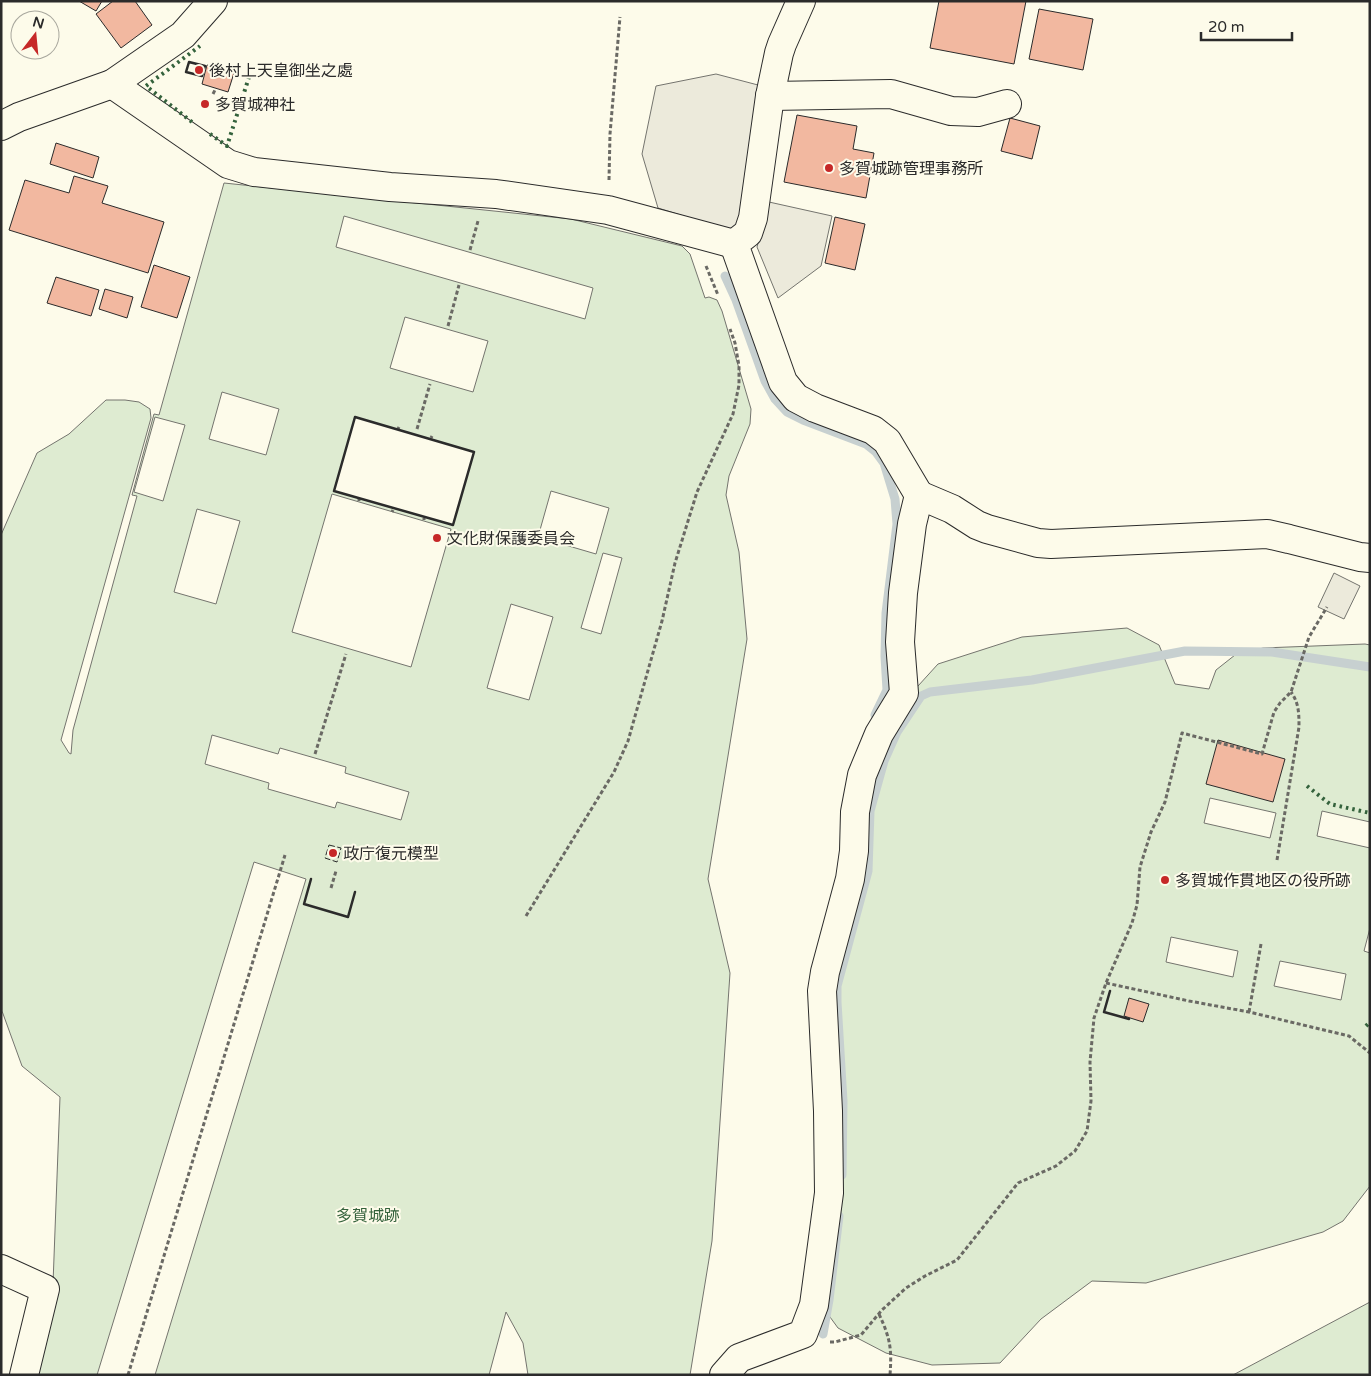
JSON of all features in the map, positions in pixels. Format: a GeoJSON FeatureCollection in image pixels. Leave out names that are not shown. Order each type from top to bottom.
{"type":"FeatureCollection","features":[{"type":"Feature","properties":{"kind":"street"},"geometry":{"type":"LineString","coordinates":[[1,126],[19,116],[112,84],[183,35],[213,1]]}},
{"type":"Feature","properties":{"kind":"street"},"geometry":{"type":"LineString","coordinates":[[734,244],[748,233],[753,218],[770,96],[782,44],[801,1]]}},
{"type":"Feature","properties":{"kind":"street"},"geometry":{"type":"LineString","coordinates":[[112,84],[228,164],[254,172],[390,187],[496,194],[608,210],[734,244]]}},
{"type":"Feature","properties":{"kind":"street"},"geometry":{"type":"LineString","coordinates":[[770,96],[891,94],[952,111],[978,112],[1007,104]]}},
{"type":"Feature","properties":{"kind":"street"},"geometry":{"type":"LineString","coordinates":[[734,244],[783,382],[796,398],[815,408],[872,430],[888,441],[919,495],[952,509],[987,530],[1052,544],[1267,534],[1370,558]]}},
{"type":"Feature","properties":{"kind":"street"},"geometry":{"type":"LineString","coordinates":[[724,1375],[739,1358],[803,1334],[814,1305],[829,1193],[828,1111],[822,990],[850,879],[854,851],[855,812],[862,775],[879,734],[904,693],[900,642],[902,594],[912,524],[919,495]]}},
{"type":"Feature","properties":{"kind":"street"},"geometry":{"type":"LineString","coordinates":[[1,1269],[45,1289],[24,1375]]}},
{"type":"Feature","properties":{"kind":"path"},"geometry":{"type":"LineString","coordinates":[[608,210],[610,134],[620,17]]}},
{"type":"Feature","properties":{"kind":"path"},"geometry":{"type":"LineString","coordinates":[[697,234],[700,250],[721,302]]}},
{"type":"Feature","properties":{"kind":"path"},"geometry":{"type":"LineString","coordinates":[[448,326],[460,286]]}},
{"type":"Feature","properties":{"kind":"path"},"geometry":{"type":"LineString","coordinates":[[526,916],[614,772],[628,741],[694,499],[733,414],[739,385],[739,366],[730,326]]}},
{"type":"Feature","properties":{"kind":"path"},"geometry":{"type":"LineString","coordinates":[[417,430],[430,384]]}},
{"type":"Feature","properties":{"kind":"path"},"geometry":{"type":"LineString","coordinates":[[803,1334],[811,1342],[836,1342],[861,1335],[879,1314],[906,1288],[957,1260],[1018,1183],[1056,1166],[1075,1150],[1087,1131],[1091,1101],[1090,1062],[1094,1018],[1106,983],[1132,923],[1137,905],[1140,867],[1151,832],[1164,802],[1182,733],[1262,754],[1274,712],[1291,692],[1309,637],[1327,608]]}},
{"type":"Feature","properties":{"kind":"path"},"geometry":{"type":"LineString","coordinates":[[315,754],[346,654]]}},
{"type":"Feature","properties":{"kind":"path"},"geometry":{"type":"LineString","coordinates":[[1276,860],[1299,727],[1299,712],[1296,699],[1291,692]]}},
{"type":"Feature","properties":{"kind":"path"},"geometry":{"type":"LineString","coordinates":[[128,1375],[285,855]]}},
{"type":"Feature","properties":{"kind":"path"},"geometry":{"type":"LineString","coordinates":[[331,888],[336,871]]}},
{"type":"Feature","properties":{"kind":"path"},"geometry":{"type":"LineString","coordinates":[[1249,1012],[1261,944]]}},
{"type":"Feature","properties":{"kind":"path"},"geometry":{"type":"LineString","coordinates":[[1106,983],[1249,1012],[1349,1036],[1370,1053]]}},
{"type":"Feature","properties":{"kind":"path"},"geometry":{"type":"LineString","coordinates":[[879,1314],[888,1333],[890,1344],[890,1375]]}},
{"type":"Feature","properties":{"kind":"green space","name":"多賀城跡"},"geometry":{"type":"Polygon","coordinates":[[[224,183],[571,219],[682,246],[690,254],[705,298],[709,297],[717,300],[751,409],[750,424],[729,476],[726,495],[739,552],[747,639],[708,879],[730,973],[712,1241],[690,1375],[528,1375],[523,1343],[506,1312],[489,1375],[155,1375],[306,879],[254,862],[97,1375],[33,1375],[53,1284],[60,1097],[22,1066],[2,1011],[1,535],[37,453],[69,434],[106,400],[139,402],[150,409],[151,418],[61,740],[71,754],[73,730],[137,496],[132,495],[154,414],[159,415],[224,183]],[[344,216],[336,247],[585,319],[593,288],[344,216]],[[405,317],[390,368],[473,392],[488,341],[405,317]],[[222,392],[209,439],[266,455],[279,409],[222,392]],[[155,417],[134,492],[163,501],[185,425],[155,417]],[[355,417],[334,491],[453,525],[474,452],[355,417]],[[551,491],[538,537],[596,554],[609,508],[551,491]],[[332,494],[292,632],[411,667],[451,529],[332,494]],[[197,509],[174,592],[216,604],[240,521],[197,509]],[[603,553],[581,628],[601,634],[622,558],[603,553]],[[511,604],[487,688],[529,700],[553,617],[511,604]],[[212,735],[205,764],[269,783],[268,789],[335,808],[337,802],[401,820],[409,792],[345,773],[346,767],[280,748],[278,754],[212,735]]]}},
{"type":"Feature","properties":{"kind":"green space"},"geometry":{"type":"Polygon","coordinates":[[[1127,628],[1159,645],[1175,684],[1209,689],[1216,670],[1235,655],[1263,648],[1370,645],[1370,822],[1322,811],[1317,836],[1370,848],[1370,928],[1364,951],[1370,953],[1370,1186],[1343,1221],[1323,1232],[1146,1283],[1092,1281],[1041,1319],[1000,1363],[932,1365],[886,1353],[838,1328],[822,1306],[828,1000],[868,791],[908,697],[938,664],[1022,637],[1127,628]],[[1210,798],[1204,823],[1270,838],[1276,813],[1210,798]],[[1171,937],[1166,962],[1233,977],[1238,951],[1171,937]],[[1280,961],[1274,986],[1341,1000],[1346,974],[1280,961]]]}},
{"type":"Feature","properties":{"kind":"green space"},"geometry":{"type":"Polygon","coordinates":[[[1370,1302],[1370,1375],[1233,1375],[1370,1302]]]}},
{"type":"Feature","properties":{"kind":"shaded area"},"geometry":{"type":"Polygon","coordinates":[[[716,74],[758,85],[740,226],[732,231],[658,208],[642,154],[656,86],[716,74]]]}},
{"type":"Feature","properties":{"kind":"shaded area"},"geometry":{"type":"Polygon","coordinates":[[[769,202],[832,216],[821,266],[778,298],[757,247],[769,202]]]}},
{"type":"Feature","properties":{"kind":"shaded area"},"geometry":{"type":"Polygon","coordinates":[[[1334,573],[1360,586],[1344,619],[1318,607],[1334,573]]]}},
{"type":"Feature","properties":{"kind":"building"},"geometry":{"type":"Polygon","coordinates":[[[79,1],[102,1],[96,11],[79,1]]]}},
{"type":"Feature","properties":{"kind":"building"},"geometry":{"type":"Polygon","coordinates":[[[113,1],[135,1],[152,25],[121,48],[96,14],[113,1]]]}},
{"type":"Feature","properties":{"kind":"building"},"geometry":{"type":"Polygon","coordinates":[[[939,1],[1026,1],[1014,64],[930,48],[939,1]]]}},
{"type":"Feature","properties":{"kind":"building"},"geometry":{"type":"Polygon","coordinates":[[[1039,9],[1093,19],[1083,70],[1029,59],[1039,9]]]}},
{"type":"Feature","properties":{"kind":"building","name":"多賀城神社"},"geometry":{"type":"Polygon","coordinates":[[[207,65],[234,73],[228,92],[202,84],[207,65]]]}},
{"type":"Feature","properties":{"kind":"building","name":"多賀城跡管理事務所"},"geometry":{"type":"Polygon","coordinates":[[[797,115],[857,126],[853,149],[874,153],[866,198],[784,182],[797,115]]]}},
{"type":"Feature","properties":{"kind":"building"},"geometry":{"type":"Polygon","coordinates":[[[1010,118],[1040,126],[1032,159],[1001,151],[1010,118]]]}},
{"type":"Feature","properties":{"kind":"building"},"geometry":{"type":"Polygon","coordinates":[[[56,143],[99,157],[93,178],[50,164],[56,143]]]}},
{"type":"Feature","properties":{"kind":"building"},"geometry":{"type":"Polygon","coordinates":[[[74,176],[108,186],[102,203],[164,222],[148,273],[9,230],[25,180],[69,193],[74,176]]]}},
{"type":"Feature","properties":{"kind":"building"},"geometry":{"type":"Polygon","coordinates":[[[835,217],[865,224],[855,270],[825,263],[835,217]]]}},
{"type":"Feature","properties":{"kind":"building"},"geometry":{"type":"Polygon","coordinates":[[[154,265],[190,277],[177,318],[141,307],[154,265]]]}},
{"type":"Feature","properties":{"kind":"building"},"geometry":{"type":"Polygon","coordinates":[[[56,277],[99,290],[91,316],[47,303],[56,277]]]}},
{"type":"Feature","properties":{"kind":"building"},"geometry":{"type":"Polygon","coordinates":[[[105,289],[133,297],[127,318],[99,309],[105,289]]]}},
{"type":"Feature","properties":{"kind":"building"},"geometry":{"type":"Polygon","coordinates":[[[1218,740],[1285,759],[1273,802],[1206,784],[1218,740]]]}},
{"type":"Feature","properties":{"kind":"building"},"geometry":{"type":"Polygon","coordinates":[[[1129,998],[1149,1004],[1143,1022],[1124,1016],[1129,998]]]}},
{"type":"Feature","properties":{"kind":"waterway"},"geometry":{"type":"LineString","coordinates":[[725,276],[736,300],[765,381],[775,399],[787,412],[803,420],[866,444],[876,452],[884,463],[895,499],[897,524],[886,613],[885,656],[887,690],[875,715]]}},
{"type":"Feature","properties":{"kind":"waterway"},"geometry":{"type":"LineString","coordinates":[[842,1175],[843,1101],[837,986],[868,871],[870,811],[884,761],[897,732],[921,696],[930,692],[1032,680],[1185,651],[1272,652],[1370,667]]}},
{"type":"Feature","properties":{"kind":"waterway"},"geometry":{"type":"LineString","coordinates":[[823,1334],[839,1216]]}},
{"type":"Feature","properties":{"kind":"hedge"},"geometry":{"type":"LineString","coordinates":[[192,122],[146,86],[200,46]]}},
{"type":"Feature","properties":{"kind":"hedge"},"geometry":{"type":"LineString","coordinates":[[210,134],[227,146],[250,74]]}},
{"type":"Feature","properties":{"kind":"hedge"},"geometry":{"type":"LineString","coordinates":[[1307,786],[1330,804],[1370,813]]}},
{"type":"Feature","properties":{"kind":"hedge"},"geometry":{"type":"LineString","coordinates":[[1366,1026],[1370,1022]]}},
{"type":"Feature","properties":{"kind":"fence"},"geometry":{"type":"LineString","coordinates":[[329,845],[341,848],[337,862],[325,858],[329,845]]}},
{"type":"Feature","properties":{"kind":"wall"},"geometry":{"type":"LineString","coordinates":[[189,62],[205,66],[202,76],[186,72],[189,62]]}},
{"type":"Feature","properties":{"kind":"wall"},"geometry":{"type":"LineString","coordinates":[[355,417],[474,452],[453,525],[334,491],[355,417]]}},
{"type":"Feature","properties":{"kind":"wall"},"geometry":{"type":"LineString","coordinates":[[311,879],[304,904],[348,917],[355,892]]}},
{"type":"Feature","properties":{"kind":"wall"},"geometry":{"type":"LineString","coordinates":[[1110,991],[1104,1012],[1129,1019]]}},
{"type":"Feature","properties":{"kind":"place","name":"後村上天皇御坐之處"},"geometry":{"type":"Point","coordinates":[199,70]}},
{"type":"Feature","properties":{"kind":"place","name":"多賀城神社"},"geometry":{"type":"Point","coordinates":[205,104]}},
{"type":"Feature","properties":{"kind":"place","name":"多賀城跡管理事務所"},"geometry":{"type":"Point","coordinates":[829,168]}},
{"type":"Feature","properties":{"kind":"place","name":"文化財保護委員会"},"geometry":{"type":"Point","coordinates":[437,538]}},
{"type":"Feature","properties":{"kind":"place","name":"政庁復元模型"},"geometry":{"type":"Point","coordinates":[333,853]}},
{"type":"Feature","properties":{"kind":"place","name":"多賀城作貫地区の役所跡"},"geometry":{"type":"Point","coordinates":[1165,880]}}]}
